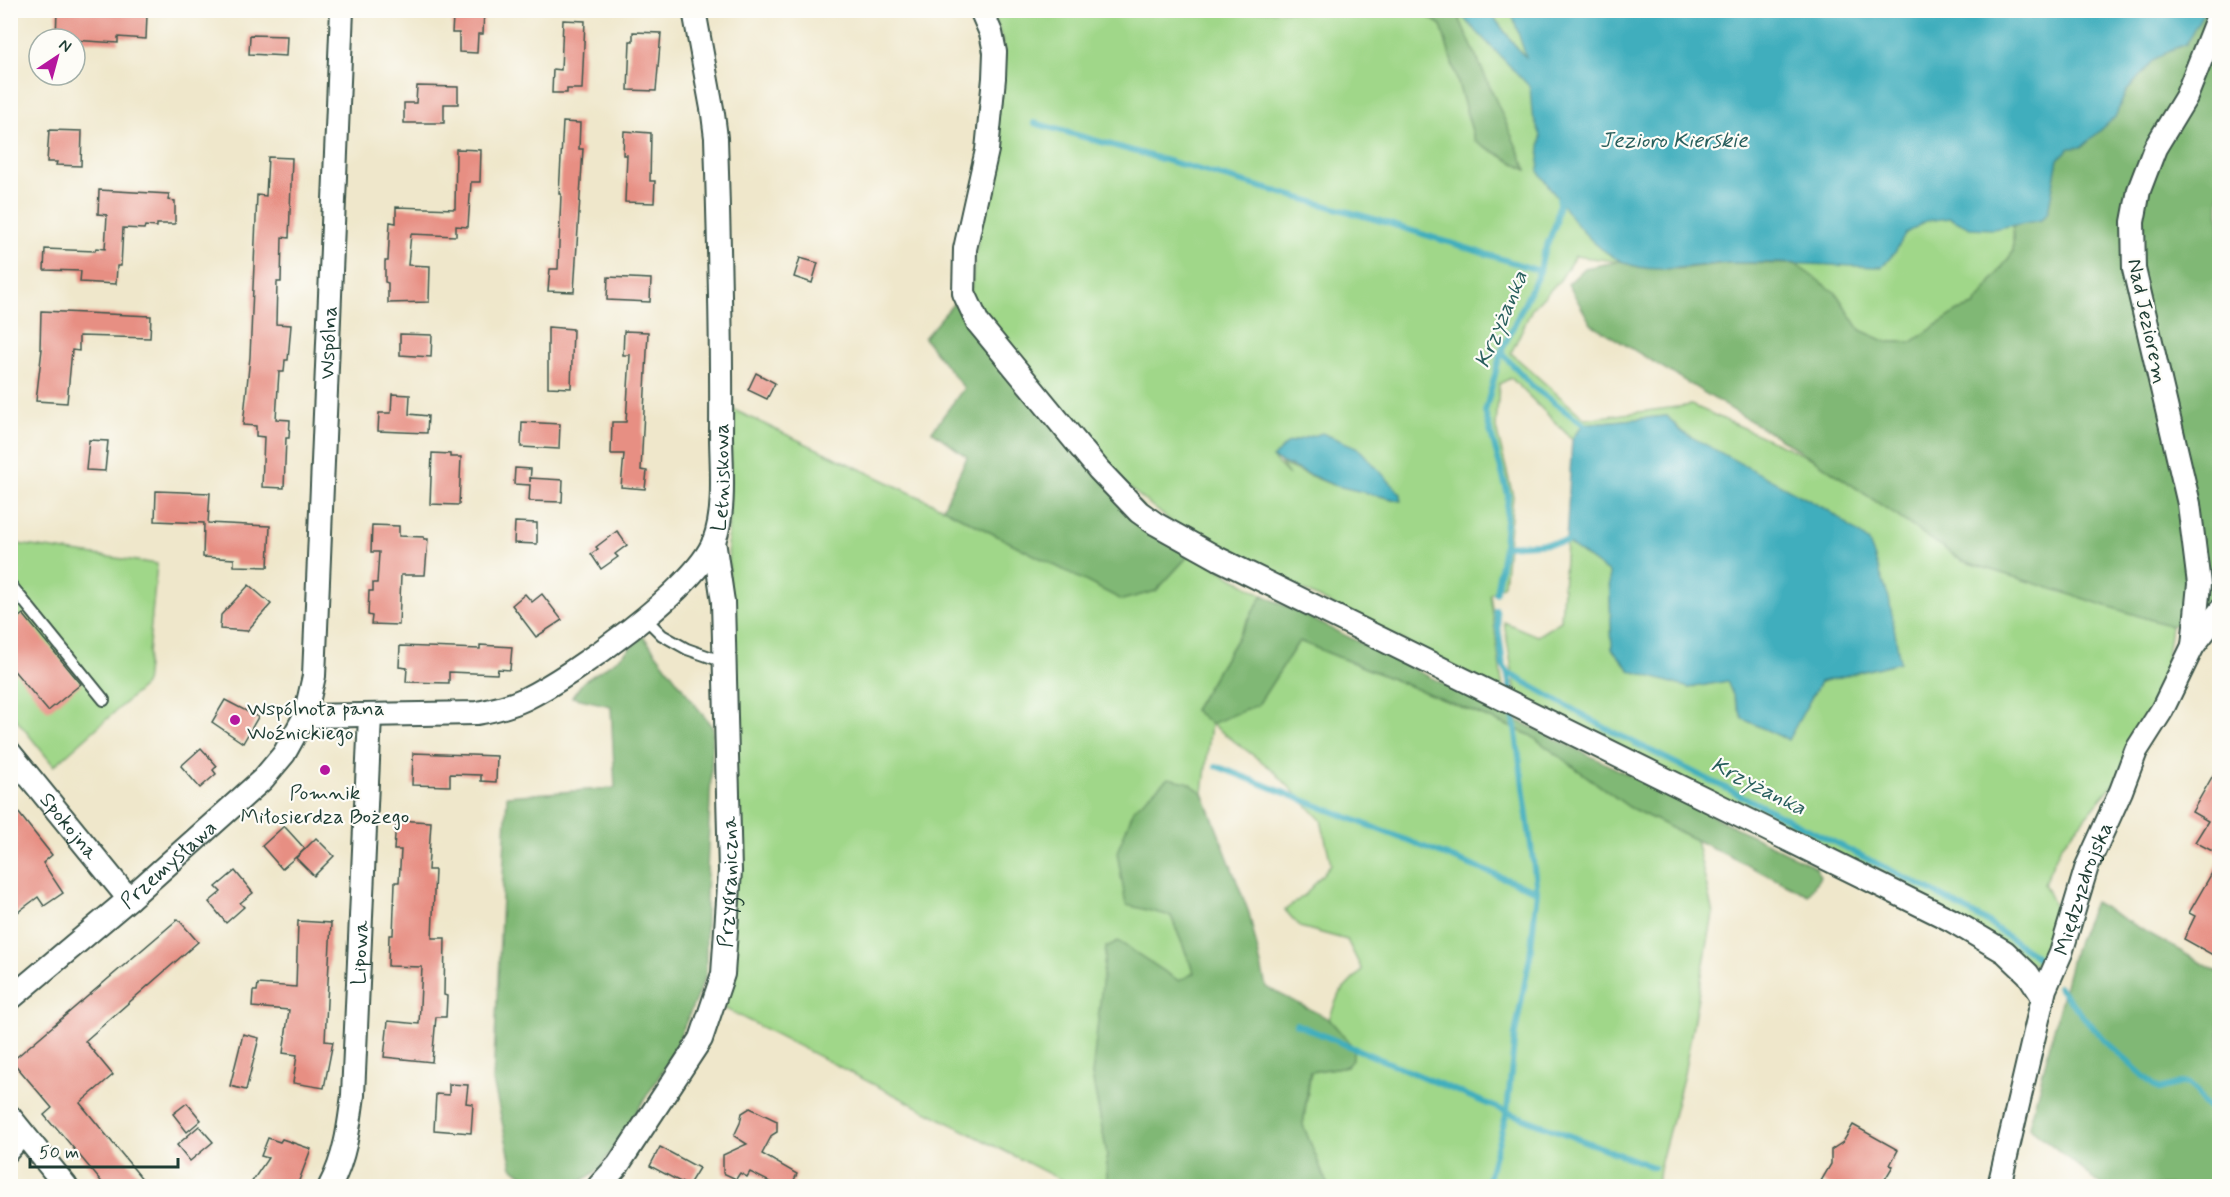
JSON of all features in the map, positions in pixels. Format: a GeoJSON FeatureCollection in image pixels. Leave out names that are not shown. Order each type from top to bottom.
{"type":"FeatureCollection","features":[{"type":"Feature","properties":{"kind":"street","name":"Wspólna"},"geometry":{"type":"LineString","coordinates":[[314,676],[342,10]]}},
{"type":"Feature","properties":{"kind":"street","name":"Letniskowa"},"geometry":{"type":"LineString","coordinates":[[305,716],[477,713],[499,709],[523,700],[547,688],[583,664],[644,617],[694,574],[714,541],[720,508],[722,341],[716,149],[713,114],[694,10]]}},
{"type":"Feature","properties":{"kind":"street"},"geometry":{"type":"LineString","coordinates":[[981,10],[991,33],[995,52],[994,78],[987,150],[965,249],[964,293],[978,323],[1051,408],[1099,470],[1139,512],[1219,559],[1951,920],[2012,958],[2028,974],[2043,997]]}},
{"type":"Feature","properties":{"kind":"street","name":"Nad Jeziorem"},"geometry":{"type":"LineString","coordinates":[[2193,646],[2199,584],[2189,504],[2134,269],[2133,222],[2139,190],[2155,148],[2186,97],[2220,11]]}},
{"type":"Feature","properties":{"kind":"street","name":"Przygraniczna"},"geometry":{"type":"LineString","coordinates":[[599,1186],[618,1165],[701,1039],[723,974],[730,871],[723,602],[714,541]]}},
{"type":"Feature","properties":{"kind":"street","name":"Międzyzdrojska"},"geometry":{"type":"LineString","coordinates":[[1999,1186],[2043,997],[2061,953],[2087,866],[2121,791],[2136,751],[2162,710],[2193,646],[2220,611]]}},
{"type":"Feature","properties":{"kind":"street","name":"Przemysława"},"geometry":{"type":"LineString","coordinates":[[10,999],[129,900],[263,779],[284,754],[305,716],[314,676]]}},
{"type":"Feature","properties":{"kind":"street","name":"Lipowa"},"geometry":{"type":"LineString","coordinates":[[330,1186],[338,1172],[348,1135],[353,1095],[370,716]]}},
{"type":"Feature","properties":{"kind":"street","name":"Spokojna"},"geometry":{"type":"LineString","coordinates":[[10,753],[129,900]]}},
{"type":"Feature","properties":{"kind":"street"},"geometry":{"type":"LineString","coordinates":[[10,1118],[66,1186]]}},
{"type":"Feature","properties":{"kind":"lane"},"geometry":{"type":"LineString","coordinates":[[10,584],[104,700]]}},
{"type":"Feature","properties":{"kind":"lane"},"geometry":{"type":"LineString","coordinates":[[644,617],[662,635],[687,649],[724,662]]}},
{"type":"Feature","properties":{"kind":"lane"},"geometry":{"type":"LineString","coordinates":[[10,1157],[27,1138]]}},
{"type":"Feature","properties":{"kind":"green space"},"geometry":{"type":"Polygon","coordinates":[[[993,11],[1419,11],[1441,25],[1475,141],[1526,170],[1456,11],[1527,58],[1489,11],[2204,11],[2013,252],[1974,306],[1958,311],[1912,342],[1887,342],[1860,330],[1836,293],[1575,256],[1560,280],[1532,309],[1511,353],[1585,419],[1692,405],[1815,460],[1963,561],[2171,626],[2162,697],[2121,775],[2061,846],[2044,883],[2058,914],[2055,945],[2045,965],[2033,964],[1517,699],[1504,622],[1537,636],[1561,621],[1566,542],[1609,573],[1612,649],[1689,688],[1727,681],[1743,719],[1788,739],[1820,682],[1900,662],[1667,416],[1583,424],[1572,439],[1511,378],[1499,384],[1496,428],[1513,496],[1504,585],[1490,594],[1503,691],[1178,527],[1117,478],[985,321],[970,294],[1005,51],[993,11]],[[1272,458],[1289,475],[1281,464],[1333,485],[1401,501],[1272,458]]]}},
{"type":"Feature","properties":{"kind":"green space"},"geometry":{"type":"Polygon","coordinates":[[[1419,11],[1456,11],[1527,170],[1475,141],[1441,25],[1419,11]]]}},
{"type":"Feature","properties":{"kind":"green space"},"geometry":{"type":"Polygon","coordinates":[[[2204,11],[2219,11],[2219,604],[2216,611],[2171,626],[1963,561],[1815,460],[1591,324],[1568,284],[1585,268],[1621,261],[1636,267],[1678,269],[1728,263],[1795,264],[1836,293],[1860,330],[1887,342],[1912,342],[1958,311],[1974,306],[2013,252],[2013,224],[2041,220],[2048,212],[2058,159],[2070,148],[2082,147],[2115,117],[2126,92],[2152,62],[2170,50],[2186,44],[2204,11]]]}},
{"type":"Feature","properties":{"kind":"green space"},"geometry":{"type":"Polygon","coordinates":[[[954,303],[1044,411],[1191,553],[1156,591],[1122,600],[943,508],[967,457],[932,431],[964,388],[924,338],[954,303]]]}},
{"type":"Feature","properties":{"kind":"green space"},"geometry":{"type":"Polygon","coordinates":[[[732,409],[943,508],[1122,600],[1156,591],[1191,553],[1263,595],[1194,710],[1258,705],[1299,641],[1530,735],[1629,807],[1696,840],[1713,914],[1684,1074],[1659,1169],[1657,1186],[1328,1186],[1303,1125],[1311,1072],[1347,1066],[1353,1047],[1329,1019],[1339,994],[1362,970],[1347,940],[1300,927],[1285,910],[1306,894],[1331,864],[1321,820],[1273,770],[1211,724],[1203,793],[1187,782],[1171,916],[1194,973],[1179,981],[1118,942],[1092,1075],[1107,1154],[1107,1186],[1073,1186],[722,1007],[735,860],[728,537],[732,409]]]}},
{"type":"Feature","properties":{"kind":"green space"},"geometry":{"type":"Polygon","coordinates":[[[11,543],[157,564],[145,685],[54,766],[11,713],[11,543]]]}},
{"type":"Feature","properties":{"kind":"green space"},"geometry":{"type":"Polygon","coordinates":[[[1263,595],[1816,867],[1820,877],[1808,895],[1629,807],[1530,735],[1299,641],[1258,705],[1211,724],[1194,710],[1263,595]]]}},
{"type":"Feature","properties":{"kind":"green space"},"geometry":{"type":"Polygon","coordinates":[[[643,636],[713,728],[706,896],[706,975],[670,1060],[599,1170],[573,1186],[537,1186],[512,1167],[493,1081],[507,796],[615,788],[611,706],[572,697],[583,682],[618,659],[643,636]]]}},
{"type":"Feature","properties":{"kind":"green space"},"geometry":{"type":"Polygon","coordinates":[[[1168,778],[1187,782],[1203,793],[1249,913],[1266,987],[1329,1019],[1353,1047],[1353,1059],[1347,1066],[1310,1072],[1303,1125],[1328,1186],[1107,1186],[1107,1154],[1092,1075],[1106,947],[1118,941],[1179,981],[1194,973],[1171,916],[1126,905],[1117,852],[1134,809],[1168,778]]]}},
{"type":"Feature","properties":{"kind":"green space"},"geometry":{"type":"Polygon","coordinates":[[[2094,902],[2219,973],[2219,1186],[2103,1186],[2029,1127],[2074,950],[2094,902]]]}},
{"type":"Feature","properties":{"kind":"water","name":"Jezioro Kierskie"},"geometry":{"type":"Polygon","coordinates":[[[1457,11],[1489,11],[1526,57],[1511,11],[2204,11],[2186,44],[2170,50],[2152,62],[2126,92],[2115,117],[2082,147],[2070,148],[2058,159],[2048,212],[2041,220],[1993,229],[1970,228],[1950,218],[1926,221],[1906,233],[1896,251],[1882,267],[1749,263],[1661,269],[1633,266],[1621,261],[1595,244],[1574,221],[1538,171],[1541,136],[1532,113],[1530,87],[1457,11]]]}},
{"type":"Feature","properties":{"kind":"water"},"geometry":{"type":"Polygon","coordinates":[[[1667,416],[1680,431],[1831,512],[1869,542],[1889,598],[1900,662],[1820,682],[1788,740],[1743,719],[1727,681],[1689,688],[1631,671],[1612,649],[1609,573],[1566,542],[1572,439],[1583,424],[1667,416]]]}},
{"type":"Feature","properties":{"kind":"water"},"geometry":{"type":"Polygon","coordinates":[[[1322,433],[1358,448],[1401,494],[1401,501],[1333,485],[1272,458],[1288,443],[1322,433]]]}},
{"type":"Feature","properties":{"kind":"building"},"geometry":{"type":"Polygon","coordinates":[[[57,10],[147,14],[146,39],[118,37],[118,43],[87,41],[87,27],[56,27],[57,10]]]}},
{"type":"Feature","properties":{"kind":"building"},"geometry":{"type":"Polygon","coordinates":[[[455,10],[484,10],[483,34],[478,34],[477,53],[459,52],[459,33],[452,33],[455,10]]]}},
{"type":"Feature","properties":{"kind":"building"},"geometry":{"type":"Polygon","coordinates":[[[563,20],[585,21],[582,89],[567,89],[567,93],[552,93],[553,69],[561,70],[563,20]]]}},
{"type":"Feature","properties":{"kind":"building"},"geometry":{"type":"Polygon","coordinates":[[[633,32],[661,33],[656,91],[628,90],[630,41],[633,41],[633,32]]]}},
{"type":"Feature","properties":{"kind":"building"},"geometry":{"type":"Polygon","coordinates":[[[250,35],[287,36],[286,56],[249,54],[250,35]]]}},
{"type":"Feature","properties":{"kind":"building"},"geometry":{"type":"Polygon","coordinates":[[[417,86],[458,87],[458,104],[444,104],[444,123],[404,123],[404,103],[416,103],[417,86]]]}},
{"type":"Feature","properties":{"kind":"building"},"geometry":{"type":"Polygon","coordinates":[[[563,122],[580,123],[579,149],[583,149],[574,292],[548,291],[550,269],[558,269],[563,122]]]}},
{"type":"Feature","properties":{"kind":"building"},"geometry":{"type":"Polygon","coordinates":[[[49,130],[82,131],[81,166],[56,165],[57,162],[47,162],[49,130]]]}},
{"type":"Feature","properties":{"kind":"building"},"geometry":{"type":"Polygon","coordinates":[[[624,131],[651,133],[650,181],[655,181],[654,203],[625,202],[627,155],[623,155],[624,131]]]}},
{"type":"Feature","properties":{"kind":"building"},"geometry":{"type":"Polygon","coordinates":[[[456,149],[481,150],[480,182],[471,182],[468,227],[456,226],[456,236],[411,234],[408,265],[430,266],[429,302],[388,303],[385,261],[388,261],[390,222],[396,223],[396,207],[455,209],[456,149]]]}},
{"type":"Feature","properties":{"kind":"building"},"geometry":{"type":"Polygon","coordinates":[[[268,157],[292,158],[289,238],[282,237],[281,282],[277,282],[276,324],[291,325],[288,360],[285,360],[284,372],[279,372],[276,419],[290,420],[289,438],[286,438],[284,488],[262,487],[264,437],[256,436],[256,426],[243,425],[250,357],[257,195],[266,196],[268,157]]]}},
{"type":"Feature","properties":{"kind":"building"},"geometry":{"type":"Polygon","coordinates":[[[99,190],[169,194],[168,200],[175,201],[175,224],[157,224],[157,227],[145,226],[144,229],[123,228],[121,266],[117,266],[116,284],[80,282],[81,271],[44,270],[45,249],[95,251],[96,248],[105,249],[107,215],[98,214],[99,190]]]}},
{"type":"Feature","properties":{"kind":"building"},"geometry":{"type":"Polygon","coordinates":[[[800,258],[818,263],[812,283],[794,277],[800,258]]]}},
{"type":"Feature","properties":{"kind":"building"},"geometry":{"type":"Polygon","coordinates":[[[608,277],[651,279],[650,302],[607,300],[608,277]]]}},
{"type":"Feature","properties":{"kind":"building"},"geometry":{"type":"Polygon","coordinates":[[[41,311],[151,316],[150,338],[79,336],[79,351],[72,350],[67,403],[36,401],[42,349],[40,349],[41,311]]]}},
{"type":"Feature","properties":{"kind":"building"},"geometry":{"type":"Polygon","coordinates":[[[548,327],[573,329],[571,388],[548,387],[548,327]]]}},
{"type":"Feature","properties":{"kind":"building"},"geometry":{"type":"Polygon","coordinates":[[[624,331],[648,332],[641,470],[647,471],[645,489],[621,487],[624,454],[611,454],[612,422],[626,422],[630,355],[623,355],[624,331]]]}},
{"type":"Feature","properties":{"kind":"building"},"geometry":{"type":"Polygon","coordinates":[[[400,334],[432,335],[431,357],[400,355],[400,334]]]}},
{"type":"Feature","properties":{"kind":"building"},"geometry":{"type":"Polygon","coordinates":[[[756,373],[775,383],[767,399],[748,390],[756,373]]]}},
{"type":"Feature","properties":{"kind":"building"},"geometry":{"type":"Polygon","coordinates":[[[392,394],[410,395],[409,414],[428,416],[427,433],[378,431],[379,413],[391,413],[392,394]]]}},
{"type":"Feature","properties":{"kind":"building"},"geometry":{"type":"Polygon","coordinates":[[[522,422],[560,424],[559,449],[521,447],[522,422]]]}},
{"type":"Feature","properties":{"kind":"building"},"geometry":{"type":"Polygon","coordinates":[[[89,440],[108,441],[105,471],[86,470],[89,440]]]}},
{"type":"Feature","properties":{"kind":"building"},"geometry":{"type":"Polygon","coordinates":[[[432,453],[461,457],[459,505],[430,504],[432,453]]]}},
{"type":"Feature","properties":{"kind":"building"},"geometry":{"type":"Polygon","coordinates":[[[515,468],[531,469],[530,478],[563,480],[562,502],[529,501],[530,485],[514,484],[515,468]]]}},
{"type":"Feature","properties":{"kind":"building"},"geometry":{"type":"Polygon","coordinates":[[[156,491],[210,493],[208,523],[270,526],[268,567],[234,566],[234,559],[203,557],[204,523],[155,521],[156,491]]]}},
{"type":"Feature","properties":{"kind":"building"},"geometry":{"type":"Polygon","coordinates":[[[515,522],[537,523],[537,544],[514,543],[515,522]]]}},
{"type":"Feature","properties":{"kind":"building"},"geometry":{"type":"Polygon","coordinates":[[[372,525],[399,526],[399,536],[428,539],[425,575],[401,575],[399,625],[371,624],[372,616],[368,615],[369,591],[373,591],[373,583],[377,583],[379,552],[371,552],[372,525]]]}},
{"type":"Feature","properties":{"kind":"building"},"geometry":{"type":"Polygon","coordinates":[[[617,531],[627,545],[615,554],[618,557],[601,569],[591,554],[598,549],[596,547],[617,531]]]}},
{"type":"Feature","properties":{"kind":"building"},"geometry":{"type":"Polygon","coordinates":[[[249,585],[271,604],[247,631],[220,629],[221,615],[249,585]]]}},
{"type":"Feature","properties":{"kind":"building"},"geometry":{"type":"Polygon","coordinates":[[[525,594],[532,602],[542,594],[562,620],[536,637],[512,605],[525,594]]]}},
{"type":"Feature","properties":{"kind":"building"},"geometry":{"type":"Polygon","coordinates":[[[23,614],[81,684],[48,711],[10,666],[10,624],[23,614]]]}},
{"type":"Feature","properties":{"kind":"building"},"geometry":{"type":"Polygon","coordinates":[[[480,645],[512,647],[510,670],[498,669],[497,674],[449,672],[449,683],[406,682],[407,668],[399,667],[400,646],[480,649],[480,645]]]}},
{"type":"Feature","properties":{"kind":"building","name":"Wspólnota pana Woźnickiego"},"geometry":{"type":"Polygon","coordinates":[[[225,700],[258,717],[243,743],[212,722],[225,700]]]}},
{"type":"Feature","properties":{"kind":"building"},"geometry":{"type":"Polygon","coordinates":[[[201,748],[217,766],[213,770],[216,774],[200,788],[181,766],[201,748]]]}},
{"type":"Feature","properties":{"kind":"building"},"geometry":{"type":"Polygon","coordinates":[[[413,753],[497,756],[496,782],[481,781],[481,775],[450,774],[450,786],[412,785],[413,753]]]}},
{"type":"Feature","properties":{"kind":"building"},"geometry":{"type":"Polygon","coordinates":[[[2220,763],[2220,855],[2195,842],[2208,821],[2192,812],[2220,763]]]}},
{"type":"Feature","properties":{"kind":"building"},"geometry":{"type":"Polygon","coordinates":[[[10,802],[52,855],[43,863],[63,893],[44,906],[38,897],[10,918],[10,802]]]}},
{"type":"Feature","properties":{"kind":"building"},"geometry":{"type":"Polygon","coordinates":[[[396,820],[431,822],[428,870],[435,870],[432,938],[445,938],[444,995],[447,996],[446,1017],[436,1017],[432,1062],[384,1057],[388,1021],[419,1024],[422,967],[388,966],[389,935],[393,935],[395,882],[399,882],[401,850],[394,850],[396,820]]]}},
{"type":"Feature","properties":{"kind":"building"},"geometry":{"type":"Polygon","coordinates":[[[284,826],[305,849],[282,869],[262,846],[284,826]]]}},
{"type":"Feature","properties":{"kind":"building"},"geometry":{"type":"Polygon","coordinates":[[[316,838],[334,856],[314,876],[296,858],[316,838]]]}},
{"type":"Feature","properties":{"kind":"building"},"geometry":{"type":"Polygon","coordinates":[[[2220,859],[2220,959],[2184,939],[2195,916],[2189,913],[2220,859]]]}},
{"type":"Feature","properties":{"kind":"building"},"geometry":{"type":"Polygon","coordinates":[[[235,871],[253,893],[240,903],[244,907],[226,923],[209,902],[221,892],[216,887],[235,871]]]}},
{"type":"Feature","properties":{"kind":"building"},"geometry":{"type":"Polygon","coordinates":[[[178,919],[198,942],[85,1041],[113,1075],[80,1103],[148,1186],[105,1186],[44,1115],[52,1108],[12,1061],[178,919]]]}},
{"type":"Feature","properties":{"kind":"building"},"geometry":{"type":"Polygon","coordinates":[[[298,921],[331,923],[325,1041],[333,1042],[324,1088],[293,1083],[297,1055],[283,1053],[289,1010],[252,1007],[253,991],[257,991],[258,984],[296,987],[298,921]]]}},
{"type":"Feature","properties":{"kind":"building"},"geometry":{"type":"Polygon","coordinates":[[[243,1034],[259,1038],[246,1090],[230,1086],[243,1034]]]}},
{"type":"Feature","properties":{"kind":"building"},"geometry":{"type":"Polygon","coordinates":[[[449,1084],[468,1085],[466,1103],[473,1104],[471,1133],[434,1130],[436,1094],[449,1095],[449,1084]]]}},
{"type":"Feature","properties":{"kind":"building"},"geometry":{"type":"Polygon","coordinates":[[[187,1103],[201,1120],[187,1132],[173,1114],[187,1103]]]}},
{"type":"Feature","properties":{"kind":"building"},"geometry":{"type":"Polygon","coordinates":[[[750,1108],[777,1121],[777,1132],[772,1135],[762,1154],[797,1174],[791,1186],[778,1186],[750,1172],[747,1177],[740,1173],[736,1179],[723,1173],[723,1155],[747,1144],[734,1136],[742,1113],[750,1108]]]}},
{"type":"Feature","properties":{"kind":"building"},"geometry":{"type":"Polygon","coordinates":[[[1853,1125],[1898,1150],[1890,1165],[1893,1166],[1881,1186],[1830,1186],[1821,1181],[1831,1164],[1831,1150],[1843,1142],[1853,1125]]]}},
{"type":"Feature","properties":{"kind":"building"},"geometry":{"type":"Polygon","coordinates":[[[199,1126],[213,1142],[190,1161],[177,1145],[199,1126]]]}},
{"type":"Feature","properties":{"kind":"building"},"geometry":{"type":"Polygon","coordinates":[[[268,1138],[280,1142],[282,1139],[311,1149],[297,1186],[249,1186],[268,1158],[261,1156],[268,1138]]]}},
{"type":"Feature","properties":{"kind":"building"},"geometry":{"type":"Polygon","coordinates":[[[660,1147],[699,1168],[688,1186],[650,1166],[660,1147]]]}},
{"type":"Feature","properties":{"kind":"waterway"},"geometry":{"type":"LineString","coordinates":[[1034,123],[1381,221],[1540,271]]}},
{"type":"Feature","properties":{"kind":"waterway","name":"Krzyżanka"},"geometry":{"type":"LineString","coordinates":[[1496,593],[1504,546],[1508,495],[1485,412],[1501,352],[1540,271],[1543,255],[1556,223],[1560,195]]}},
{"type":"Feature","properties":{"kind":"waterway"},"geometry":{"type":"LineString","coordinates":[[1501,352],[1532,386],[1583,424]]}},
{"type":"Feature","properties":{"kind":"waterway"},"geometry":{"type":"LineString","coordinates":[[1504,546],[1566,542]]}},
{"type":"Feature","properties":{"kind":"waterway","name":"Krzyżanka"},"geometry":{"type":"LineString","coordinates":[[1496,610],[1503,665],[1507,672],[1611,731],[1926,888],[1984,920],[2041,960],[2046,967]]}},
{"type":"Feature","properties":{"kind":"waterway"},"geometry":{"type":"LineString","coordinates":[[1507,672],[1511,691]]}},
{"type":"Feature","properties":{"kind":"waterway"},"geometry":{"type":"LineString","coordinates":[[1486,1186],[1507,1112],[1515,1034],[1530,956],[1537,891],[1513,711]]}},
{"type":"Feature","properties":{"kind":"waterway"},"geometry":{"type":"LineString","coordinates":[[1216,766],[1537,891]]}},
{"type":"Feature","properties":{"kind":"waterway","name":"Krzyżanka"},"geometry":{"type":"LineString","coordinates":[[2058,987],[2103,1039],[2151,1083],[2159,1089],[2181,1083],[2189,1084],[2198,1093],[2202,1102],[2220,1119]]}},
{"type":"Feature","properties":{"kind":"waterway"},"geometry":{"type":"LineString","coordinates":[[1296,1024],[1507,1112],[1653,1167]]}},
{"type":"Feature","properties":{"kind":"place","name":"Wspólnota pana Woźnickiego"},"geometry":{"type":"Point","coordinates":[235,720]}},
{"type":"Feature","properties":{"kind":"place","name":"Pomnik Miłosierdza Bożego"},"geometry":{"type":"Point","coordinates":[325,770]}}]}
